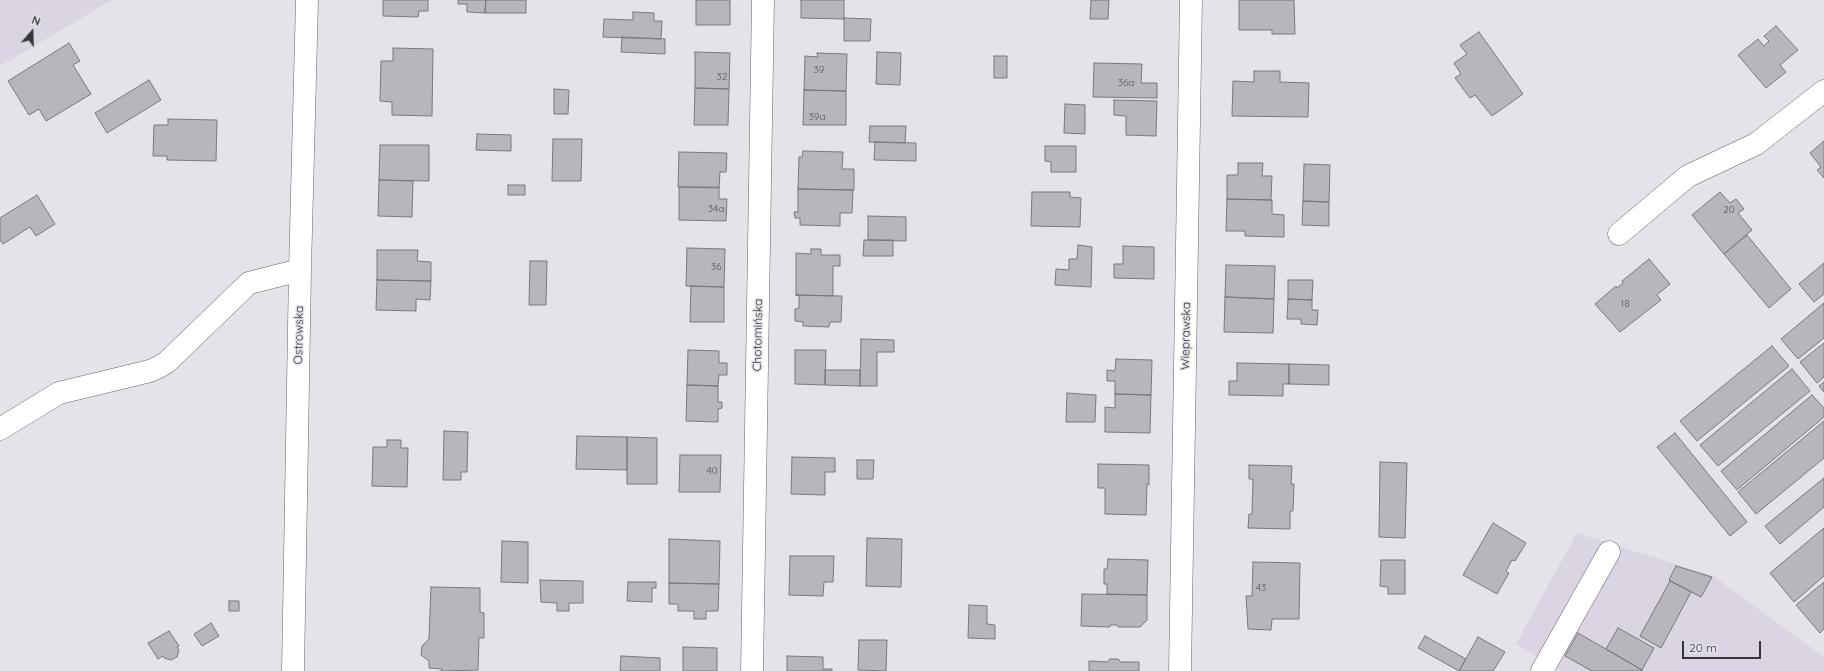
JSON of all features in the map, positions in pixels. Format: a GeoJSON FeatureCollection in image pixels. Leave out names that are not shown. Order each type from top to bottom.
{"type":"FeatureCollection","features":[{"type":"Feature","properties":{"kind":"street","name":"Ostrowska"},"geometry":{"type":"LineString","coordinates":[[292,671],[300,270],[308,0]]}},
{"type":"Feature","properties":{"kind":"street","name":"Chotomińska"},"geometry":{"type":"LineString","coordinates":[[752,671],[763,0]]}},
{"type":"Feature","properties":{"kind":"street","name":"Wieprawska"},"geometry":{"type":"LineString","coordinates":[[1180,671],[1191,0]]}},
{"type":"Feature","properties":{"kind":"street"},"geometry":{"type":"LineString","coordinates":[[1619,234],[1688,176],[1756,144],[1824,91]]}},
{"type":"Feature","properties":{"kind":"street"},"geometry":{"type":"LineString","coordinates":[[0,429],[59,393],[150,371],[159,367],[167,362],[249,283],[300,270]]}},
{"type":"Feature","properties":{"kind":"street"},"geometry":{"type":"LineString","coordinates":[[1542,671],[1609,552]]}},
{"type":"Feature","properties":{"kind":"shaded area"},"geometry":{"type":"Polygon","coordinates":[[[0,0],[112,0],[0,66],[0,0]]]}},
{"type":"Feature","properties":{"kind":"shaded area"},"geometry":{"type":"Polygon","coordinates":[[[1577,533],[1713,576],[1824,657],[1824,671],[1562,671],[1516,644],[1577,533]]]}},
{"type":"Feature","properties":{"kind":"building"},"geometry":{"type":"Polygon","coordinates":[[[383,0],[428,0],[428,11],[419,11],[418,17],[383,16],[383,0]]]}},
{"type":"Feature","properties":{"kind":"building"},"geometry":{"type":"Polygon","coordinates":[[[458,0],[486,0],[485,13],[467,12],[467,4],[458,4],[458,0]]]}},
{"type":"Feature","properties":{"kind":"building"},"geometry":{"type":"Polygon","coordinates":[[[486,0],[526,0],[526,13],[485,13],[486,0]]]}},
{"type":"Feature","properties":{"kind":"building"},"geometry":{"type":"Polygon","coordinates":[[[696,0],[730,0],[730,25],[696,25],[696,0]]]}},
{"type":"Feature","properties":{"kind":"building"},"geometry":{"type":"Polygon","coordinates":[[[801,0],[844,0],[844,19],[801,18],[801,0]]]}},
{"type":"Feature","properties":{"kind":"building"},"geometry":{"type":"Polygon","coordinates":[[[1091,0],[1109,0],[1108,19],[1090,19],[1091,0]]]}},
{"type":"Feature","properties":{"kind":"building"},"geometry":{"type":"Polygon","coordinates":[[[1239,0],[1294,0],[1295,34],[1272,34],[1272,30],[1239,30],[1239,0]]]}},
{"type":"Feature","properties":{"kind":"building"},"geometry":{"type":"Polygon","coordinates":[[[633,12],[654,13],[654,21],[662,21],[661,39],[603,37],[604,19],[633,20],[633,12]]]}},
{"type":"Feature","properties":{"kind":"building"},"geometry":{"type":"Polygon","coordinates":[[[844,18],[871,19],[870,41],[844,41],[844,18]]]}},
{"type":"Feature","properties":{"kind":"building"},"geometry":{"type":"Polygon","coordinates":[[[1776,26],[1798,50],[1780,65],[1786,72],[1766,88],[1738,55],[1758,39],[1764,46],[1769,41],[1764,36],[1776,26]]]}},
{"type":"Feature","properties":{"kind":"building"},"geometry":{"type":"Polygon","coordinates":[[[1479,32],[1523,94],[1492,116],[1475,95],[1470,98],[1455,78],[1461,74],[1454,63],[1467,54],[1460,45],[1479,32]]]}},
{"type":"Feature","properties":{"kind":"building"},"geometry":{"type":"Polygon","coordinates":[[[622,37],[665,39],[665,54],[621,52],[622,37]]]}},
{"type":"Feature","properties":{"kind":"building"},"geometry":{"type":"Polygon","coordinates":[[[69,43],[80,61],[73,65],[91,94],[46,121],[39,109],[29,115],[8,81],[69,43]]]}},
{"type":"Feature","properties":{"kind":"building"},"geometry":{"type":"Polygon","coordinates":[[[393,48],[433,49],[432,116],[392,115],[392,102],[380,101],[381,61],[393,61],[393,48]]]}},
{"type":"Feature","properties":{"kind":"building"},"geometry":{"type":"Polygon","coordinates":[[[695,52],[730,53],[729,89],[695,88],[695,52]]]}},
{"type":"Feature","properties":{"kind":"building"},"geometry":{"type":"Polygon","coordinates":[[[877,52],[901,53],[900,85],[876,84],[877,52]]]}},
{"type":"Feature","properties":{"kind":"building"},"geometry":{"type":"Polygon","coordinates":[[[817,53],[847,54],[846,91],[804,90],[805,56],[818,57],[817,53]]]}},
{"type":"Feature","properties":{"kind":"building"},"geometry":{"type":"Polygon","coordinates":[[[994,56],[1007,56],[1007,78],[994,78],[994,56]]]}},
{"type":"Feature","properties":{"kind":"building"},"geometry":{"type":"Polygon","coordinates":[[[1094,63],[1142,64],[1141,83],[1157,83],[1157,98],[1093,97],[1094,63]]]}},
{"type":"Feature","properties":{"kind":"building"},"geometry":{"type":"Polygon","coordinates":[[[1254,71],[1280,71],[1280,82],[1309,83],[1308,117],[1232,116],[1233,81],[1254,82],[1254,71]]]}},
{"type":"Feature","properties":{"kind":"building"},"geometry":{"type":"Polygon","coordinates":[[[149,80],[161,100],[107,133],[95,113],[149,80]]]}},
{"type":"Feature","properties":{"kind":"building"},"geometry":{"type":"Polygon","coordinates":[[[695,88],[729,89],[728,125],[694,125],[695,88]]]}},
{"type":"Feature","properties":{"kind":"building"},"geometry":{"type":"Polygon","coordinates":[[[554,89],[569,90],[568,114],[554,114],[554,89]]]}},
{"type":"Feature","properties":{"kind":"building"},"geometry":{"type":"Polygon","coordinates":[[[804,90],[846,91],[846,125],[803,125],[804,90]]]}},
{"type":"Feature","properties":{"kind":"building"},"geometry":{"type":"Polygon","coordinates":[[[1114,100],[1157,101],[1156,136],[1126,135],[1126,116],[1114,115],[1114,100]]]}},
{"type":"Feature","properties":{"kind":"building"},"geometry":{"type":"Polygon","coordinates":[[[1065,104],[1085,105],[1085,134],[1064,133],[1065,104]]]}},
{"type":"Feature","properties":{"kind":"building"},"geometry":{"type":"Polygon","coordinates":[[[168,119],[217,120],[216,161],[167,160],[167,156],[153,156],[154,125],[168,125],[168,119]]]}},
{"type":"Feature","properties":{"kind":"building"},"geometry":{"type":"Polygon","coordinates":[[[870,126],[906,126],[905,143],[869,142],[870,126]]]}},
{"type":"Feature","properties":{"kind":"building"},"geometry":{"type":"Polygon","coordinates":[[[477,134],[511,135],[511,151],[476,150],[477,134]]]}},
{"type":"Feature","properties":{"kind":"building"},"geometry":{"type":"Polygon","coordinates":[[[553,139],[582,139],[581,181],[552,181],[553,139]]]}},
{"type":"Feature","properties":{"kind":"building"},"geometry":{"type":"Polygon","coordinates":[[[1824,141],[1824,178],[1817,170],[1821,167],[1810,153],[1824,141]]]}},
{"type":"Feature","properties":{"kind":"building"},"geometry":{"type":"Polygon","coordinates":[[[875,142],[916,143],[916,161],[874,160],[875,142]]]}},
{"type":"Feature","properties":{"kind":"building"},"geometry":{"type":"Polygon","coordinates":[[[380,145],[429,145],[429,181],[379,180],[380,145]]]}},
{"type":"Feature","properties":{"kind":"building"},"geometry":{"type":"Polygon","coordinates":[[[1045,146],[1076,146],[1076,172],[1051,172],[1051,162],[1045,161],[1045,146]]]}},
{"type":"Feature","properties":{"kind":"building"},"geometry":{"type":"Polygon","coordinates":[[[803,151],[843,152],[842,169],[854,169],[854,190],[798,189],[799,157],[802,157],[803,151]]]}},
{"type":"Feature","properties":{"kind":"building"},"geometry":{"type":"Polygon","coordinates":[[[679,152],[727,153],[726,172],[720,172],[719,188],[678,187],[679,152]]]}},
{"type":"Feature","properties":{"kind":"building"},"geometry":{"type":"Polygon","coordinates":[[[1238,163],[1263,163],[1262,176],[1272,176],[1271,200],[1227,199],[1227,175],[1238,175],[1238,163]]]}},
{"type":"Feature","properties":{"kind":"building"},"geometry":{"type":"Polygon","coordinates":[[[1304,164],[1330,165],[1329,202],[1303,201],[1304,164]]]}},
{"type":"Feature","properties":{"kind":"building"},"geometry":{"type":"Polygon","coordinates":[[[379,180],[413,181],[412,217],[378,216],[379,180]]]}},
{"type":"Feature","properties":{"kind":"building"},"geometry":{"type":"Polygon","coordinates":[[[508,185],[525,185],[525,195],[508,195],[508,185]]]}},
{"type":"Feature","properties":{"kind":"building"},"geometry":{"type":"Polygon","coordinates":[[[679,187],[719,187],[719,199],[727,199],[726,221],[679,220],[679,187]]]}},
{"type":"Feature","properties":{"kind":"building"},"geometry":{"type":"Polygon","coordinates":[[[798,189],[853,190],[852,213],[840,213],[840,226],[800,225],[800,218],[795,218],[794,212],[798,212],[798,189]]]}},
{"type":"Feature","properties":{"kind":"building"},"geometry":{"type":"Polygon","coordinates":[[[1032,192],[1070,192],[1070,197],[1081,198],[1080,227],[1031,226],[1032,192]]]}},
{"type":"Feature","properties":{"kind":"building"},"geometry":{"type":"Polygon","coordinates":[[[1720,192],[1730,203],[1736,199],[1744,209],[1738,213],[1752,230],[1724,254],[1692,215],[1720,192]]]}},
{"type":"Feature","properties":{"kind":"building"},"geometry":{"type":"Polygon","coordinates":[[[37,195],[55,224],[36,236],[30,227],[3,244],[0,240],[0,218],[37,195]]]}},
{"type":"Feature","properties":{"kind":"building"},"geometry":{"type":"Polygon","coordinates":[[[1227,199],[1272,200],[1272,214],[1284,215],[1284,237],[1245,236],[1245,231],[1226,231],[1227,199]]]}},
{"type":"Feature","properties":{"kind":"building"},"geometry":{"type":"Polygon","coordinates":[[[1303,201],[1329,202],[1329,226],[1302,225],[1303,201]]]}},
{"type":"Feature","properties":{"kind":"building"},"geometry":{"type":"Polygon","coordinates":[[[868,216],[906,217],[906,241],[868,240],[868,216]]]}},
{"type":"Feature","properties":{"kind":"building"},"geometry":{"type":"Polygon","coordinates":[[[1747,235],[1791,289],[1769,308],[1724,254],[1747,235]]]}},
{"type":"Feature","properties":{"kind":"building"},"geometry":{"type":"Polygon","coordinates":[[[864,240],[893,240],[893,256],[863,256],[864,240]]]}},
{"type":"Feature","properties":{"kind":"building"},"geometry":{"type":"Polygon","coordinates":[[[1078,245],[1092,247],[1091,287],[1055,285],[1056,269],[1069,270],[1069,259],[1077,259],[1078,245]]]}},
{"type":"Feature","properties":{"kind":"building"},"geometry":{"type":"Polygon","coordinates":[[[1123,246],[1154,247],[1154,279],[1114,278],[1114,264],[1123,264],[1123,246]]]}},
{"type":"Feature","properties":{"kind":"building"},"geometry":{"type":"Polygon","coordinates":[[[687,248],[725,249],[724,287],[686,286],[687,248]]]}},
{"type":"Feature","properties":{"kind":"building"},"geometry":{"type":"Polygon","coordinates":[[[811,249],[821,249],[821,255],[840,255],[840,266],[833,266],[833,296],[796,295],[796,253],[811,254],[811,249]]]}},
{"type":"Feature","properties":{"kind":"building"},"geometry":{"type":"Polygon","coordinates":[[[377,250],[418,250],[417,261],[431,262],[431,281],[377,280],[377,250]]]}},
{"type":"Feature","properties":{"kind":"building"},"geometry":{"type":"Polygon","coordinates":[[[1649,259],[1670,284],[1657,295],[1661,300],[1620,332],[1595,304],[1616,286],[1617,288],[1623,283],[1622,281],[1649,259]]]}},
{"type":"Feature","properties":{"kind":"building"},"geometry":{"type":"Polygon","coordinates":[[[530,261],[547,261],[546,305],[529,305],[530,261]]]}},
{"type":"Feature","properties":{"kind":"building"},"geometry":{"type":"Polygon","coordinates":[[[1824,263],[1824,294],[1814,302],[1799,284],[1824,263]]]}},
{"type":"Feature","properties":{"kind":"building"},"geometry":{"type":"Polygon","coordinates":[[[1226,265],[1275,266],[1274,299],[1225,297],[1226,265]]]}},
{"type":"Feature","properties":{"kind":"building"},"geometry":{"type":"Polygon","coordinates":[[[377,280],[431,281],[430,300],[416,299],[416,311],[376,310],[377,280]]]}},
{"type":"Feature","properties":{"kind":"building"},"geometry":{"type":"Polygon","coordinates":[[[1288,280],[1313,280],[1312,300],[1288,299],[1288,280]]]}},
{"type":"Feature","properties":{"kind":"building"},"geometry":{"type":"Polygon","coordinates":[[[691,286],[724,287],[724,322],[690,322],[691,286]]]}},
{"type":"Feature","properties":{"kind":"building"},"geometry":{"type":"Polygon","coordinates":[[[796,295],[842,296],[841,322],[830,322],[829,327],[803,326],[803,322],[795,321],[795,309],[799,308],[799,296],[796,295]]]}},
{"type":"Feature","properties":{"kind":"building"},"geometry":{"type":"Polygon","coordinates":[[[1225,297],[1274,299],[1273,333],[1224,332],[1225,297]]]}},
{"type":"Feature","properties":{"kind":"building"},"geometry":{"type":"Polygon","coordinates":[[[1288,299],[1312,300],[1312,310],[1318,310],[1317,325],[1301,324],[1301,319],[1287,319],[1288,299]]]}},
{"type":"Feature","properties":{"kind":"building"},"geometry":{"type":"Polygon","coordinates":[[[1824,303],[1824,338],[1798,359],[1781,339],[1824,303]]]}},
{"type":"Feature","properties":{"kind":"building"},"geometry":{"type":"Polygon","coordinates":[[[861,339],[894,340],[894,352],[877,352],[877,386],[860,386],[861,339]]]}},
{"type":"Feature","properties":{"kind":"building"},"geometry":{"type":"Polygon","coordinates":[[[1824,343],[1824,377],[1817,383],[1800,362],[1824,343]]]}},
{"type":"Feature","properties":{"kind":"building"},"geometry":{"type":"Polygon","coordinates":[[[1772,346],[1789,366],[1697,441],[1680,421],[1772,346]]]}},
{"type":"Feature","properties":{"kind":"building"},"geometry":{"type":"Polygon","coordinates":[[[688,350],[719,351],[719,363],[727,363],[727,375],[719,375],[718,386],[687,385],[688,350]]]}},
{"type":"Feature","properties":{"kind":"building"},"geometry":{"type":"Polygon","coordinates":[[[795,350],[826,350],[825,385],[795,384],[795,350]]]}},
{"type":"Feature","properties":{"kind":"building"},"geometry":{"type":"Polygon","coordinates":[[[1116,359],[1152,360],[1151,395],[1115,394],[1115,381],[1107,381],[1107,370],[1115,371],[1116,359]]]}},
{"type":"Feature","properties":{"kind":"building"},"geometry":{"type":"Polygon","coordinates":[[[1237,363],[1289,364],[1289,384],[1283,384],[1283,396],[1229,395],[1229,381],[1237,381],[1237,363]]]}},
{"type":"Feature","properties":{"kind":"building"},"geometry":{"type":"Polygon","coordinates":[[[1289,364],[1329,365],[1329,385],[1289,384],[1289,364]]]}},
{"type":"Feature","properties":{"kind":"building"},"geometry":{"type":"Polygon","coordinates":[[[1792,369],[1810,391],[1718,466],[1700,445],[1792,369]]]}},
{"type":"Feature","properties":{"kind":"building"},"geometry":{"type":"Polygon","coordinates":[[[825,370],[860,370],[860,386],[825,385],[825,370]]]}},
{"type":"Feature","properties":{"kind":"building"},"geometry":{"type":"Polygon","coordinates":[[[1824,382],[1824,392],[1819,386],[1824,382]]]}},
{"type":"Feature","properties":{"kind":"building"},"geometry":{"type":"Polygon","coordinates":[[[687,385],[718,386],[718,402],[722,402],[722,408],[718,409],[718,422],[686,421],[687,385]]]}},
{"type":"Feature","properties":{"kind":"building"},"geometry":{"type":"Polygon","coordinates":[[[1067,393],[1096,395],[1095,422],[1066,422],[1067,393]]]}},
{"type":"Feature","properties":{"kind":"building"},"geometry":{"type":"Polygon","coordinates":[[[1115,394],[1151,395],[1150,433],[1105,432],[1105,407],[1115,408],[1115,394]]]}},
{"type":"Feature","properties":{"kind":"building"},"geometry":{"type":"Polygon","coordinates":[[[1812,395],[1824,408],[1824,417],[1737,490],[1721,471],[1812,395]]]}},
{"type":"Feature","properties":{"kind":"building"},"geometry":{"type":"Polygon","coordinates":[[[1824,421],[1824,458],[1756,514],[1738,492],[1824,421]]]}},
{"type":"Feature","properties":{"kind":"building"},"geometry":{"type":"Polygon","coordinates":[[[444,431],[468,432],[467,472],[461,472],[461,480],[443,480],[444,431]]]}},
{"type":"Feature","properties":{"kind":"building"},"geometry":{"type":"Polygon","coordinates":[[[1675,433],[1747,522],[1730,536],[1657,447],[1675,433]]]}},
{"type":"Feature","properties":{"kind":"building"},"geometry":{"type":"Polygon","coordinates":[[[577,436],[627,437],[627,470],[576,469],[577,436]]]}},
{"type":"Feature","properties":{"kind":"building"},"geometry":{"type":"Polygon","coordinates":[[[627,437],[657,438],[657,484],[627,484],[627,437]]]}},
{"type":"Feature","properties":{"kind":"building"},"geometry":{"type":"Polygon","coordinates":[[[387,440],[401,440],[401,448],[408,448],[407,487],[372,486],[373,447],[387,447],[387,440]]]}},
{"type":"Feature","properties":{"kind":"building"},"geometry":{"type":"Polygon","coordinates":[[[680,455],[721,455],[720,492],[679,492],[680,455]]]}},
{"type":"Feature","properties":{"kind":"building"},"geometry":{"type":"Polygon","coordinates":[[[792,457],[835,458],[835,472],[825,472],[825,495],[791,494],[792,457]]]}},
{"type":"Feature","properties":{"kind":"building"},"geometry":{"type":"Polygon","coordinates":[[[857,460],[874,460],[873,479],[857,479],[857,460]]]}},
{"type":"Feature","properties":{"kind":"building"},"geometry":{"type":"Polygon","coordinates":[[[1380,462],[1407,463],[1405,538],[1379,537],[1380,462]]]}},
{"type":"Feature","properties":{"kind":"building"},"geometry":{"type":"Polygon","coordinates":[[[1098,464],[1149,465],[1146,515],[1105,514],[1105,488],[1098,488],[1098,464]]]}},
{"type":"Feature","properties":{"kind":"building"},"geometry":{"type":"Polygon","coordinates":[[[1249,465],[1292,466],[1291,484],[1294,484],[1293,511],[1290,511],[1290,529],[1248,528],[1249,514],[1252,514],[1253,479],[1249,479],[1249,465]]]}},
{"type":"Feature","properties":{"kind":"building"},"geometry":{"type":"Polygon","coordinates":[[[1824,478],[1824,507],[1780,544],[1765,526],[1824,478]]]}},
{"type":"Feature","properties":{"kind":"building"},"geometry":{"type":"Polygon","coordinates":[[[1493,523],[1526,543],[1515,561],[1512,560],[1506,571],[1509,573],[1497,594],[1463,575],[1493,523]]]}},
{"type":"Feature","properties":{"kind":"building"},"geometry":{"type":"Polygon","coordinates":[[[1824,528],[1824,576],[1794,602],[1770,573],[1824,528]]]}},
{"type":"Feature","properties":{"kind":"building"},"geometry":{"type":"Polygon","coordinates":[[[867,538],[902,539],[901,587],[866,586],[867,538]]]}},
{"type":"Feature","properties":{"kind":"building"},"geometry":{"type":"Polygon","coordinates":[[[669,539],[720,541],[719,584],[669,583],[669,539]]]}},
{"type":"Feature","properties":{"kind":"building"},"geometry":{"type":"Polygon","coordinates":[[[502,541],[528,542],[528,583],[501,582],[502,541]]]}},
{"type":"Feature","properties":{"kind":"building"},"geometry":{"type":"Polygon","coordinates":[[[790,556],[834,556],[833,582],[824,582],[823,596],[789,595],[790,556]]]}},
{"type":"Feature","properties":{"kind":"building"},"geometry":{"type":"Polygon","coordinates":[[[1108,559],[1148,560],[1147,595],[1107,594],[1107,584],[1104,584],[1104,569],[1107,569],[1108,559]]]}},
{"type":"Feature","properties":{"kind":"building"},"geometry":{"type":"Polygon","coordinates":[[[1381,560],[1405,560],[1405,594],[1388,594],[1388,587],[1380,586],[1381,560]]]}},
{"type":"Feature","properties":{"kind":"building"},"geometry":{"type":"Polygon","coordinates":[[[1253,562],[1300,563],[1299,619],[1272,619],[1271,630],[1248,629],[1246,596],[1252,596],[1253,562]]]}},
{"type":"Feature","properties":{"kind":"building"},"geometry":{"type":"Polygon","coordinates":[[[1676,566],[1712,577],[1701,597],[1669,580],[1676,566]]]}},
{"type":"Feature","properties":{"kind":"building"},"geometry":{"type":"Polygon","coordinates":[[[540,580],[583,581],[583,603],[569,603],[569,611],[557,611],[557,603],[541,602],[540,580]]]}},
{"type":"Feature","properties":{"kind":"building"},"geometry":{"type":"Polygon","coordinates":[[[1670,581],[1691,592],[1661,648],[1640,636],[1670,581]]]}},
{"type":"Feature","properties":{"kind":"building"},"geometry":{"type":"Polygon","coordinates":[[[628,582],[656,582],[656,588],[652,588],[652,602],[627,601],[628,582]]]}},
{"type":"Feature","properties":{"kind":"building"},"geometry":{"type":"Polygon","coordinates":[[[1824,582],[1824,629],[1820,633],[1796,605],[1824,582]]]}},
{"type":"Feature","properties":{"kind":"building"},"geometry":{"type":"Polygon","coordinates":[[[669,583],[719,584],[718,611],[706,611],[706,619],[694,619],[694,611],[678,611],[678,604],[669,604],[669,583]]]}},
{"type":"Feature","properties":{"kind":"building"},"geometry":{"type":"Polygon","coordinates":[[[431,587],[480,588],[480,612],[484,613],[484,638],[479,638],[478,670],[441,671],[442,669],[429,668],[429,661],[421,655],[422,646],[429,639],[431,587]]]}},
{"type":"Feature","properties":{"kind":"building"},"geometry":{"type":"Polygon","coordinates":[[[1082,594],[1147,595],[1147,620],[1140,627],[1118,627],[1117,625],[1110,625],[1110,627],[1081,626],[1082,594]]]}},
{"type":"Feature","properties":{"kind":"building"},"geometry":{"type":"Polygon","coordinates":[[[229,601],[239,601],[239,611],[229,611],[229,601]]]}},
{"type":"Feature","properties":{"kind":"building"},"geometry":{"type":"Polygon","coordinates":[[[969,605],[987,606],[987,624],[995,625],[995,639],[968,638],[969,605]]]}},
{"type":"Feature","properties":{"kind":"building"},"geometry":{"type":"Polygon","coordinates":[[[211,623],[219,636],[202,646],[194,634],[211,623]]]}},
{"type":"Feature","properties":{"kind":"building"},"geometry":{"type":"Polygon","coordinates":[[[1618,628],[1654,648],[1642,670],[1606,649],[1618,628]]]}},
{"type":"Feature","properties":{"kind":"building"},"geometry":{"type":"Polygon","coordinates":[[[169,631],[179,646],[177,647],[179,650],[177,657],[171,660],[164,658],[163,656],[158,659],[148,643],[169,631]]]}},
{"type":"Feature","properties":{"kind":"building"},"geometry":{"type":"Polygon","coordinates":[[[1578,633],[1642,671],[1592,671],[1565,656],[1578,633]]]}},
{"type":"Feature","properties":{"kind":"building"},"geometry":{"type":"Polygon","coordinates":[[[1425,636],[1466,659],[1459,671],[1418,648],[1425,636]]]}},
{"type":"Feature","properties":{"kind":"building"},"geometry":{"type":"Polygon","coordinates":[[[1478,637],[1505,652],[1493,671],[1459,671],[1478,637]]]}},
{"type":"Feature","properties":{"kind":"building"},"geometry":{"type":"Polygon","coordinates":[[[859,640],[887,640],[886,671],[858,670],[859,640]]]}},
{"type":"Feature","properties":{"kind":"building"},"geometry":{"type":"Polygon","coordinates":[[[683,647],[717,648],[717,671],[683,671],[683,647]]]}},
{"type":"Feature","properties":{"kind":"building"},"geometry":{"type":"Polygon","coordinates":[[[621,656],[660,658],[660,671],[620,671],[621,656]]]}},
{"type":"Feature","properties":{"kind":"building"},"geometry":{"type":"Polygon","coordinates":[[[787,656],[823,657],[823,669],[832,669],[832,671],[787,671],[787,656]]]}},
{"type":"Feature","properties":{"kind":"building"},"geometry":{"type":"Polygon","coordinates":[[[1110,659],[1118,659],[1121,662],[1139,662],[1139,671],[1089,671],[1089,661],[1107,662],[1110,659]]]}}]}
